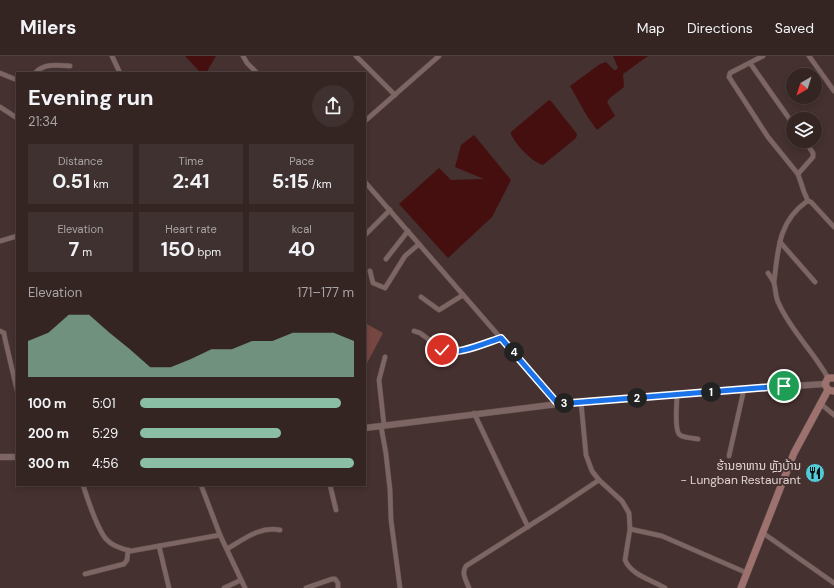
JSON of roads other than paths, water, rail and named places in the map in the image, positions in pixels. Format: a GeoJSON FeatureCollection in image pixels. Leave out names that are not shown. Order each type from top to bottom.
{"type":"FeatureCollection","features":[{"type":"Feature","properties":{"kind":"main road"},"geometry":{"type":"LineString","coordinates":[[741,588],[794,453],[821,404],[830,384]]}},
{"type":"Feature","properties":{"kind":"street"},"geometry":{"type":"LineString","coordinates":[[112,56],[120,72]]}},
{"type":"Feature","properties":{"kind":"street"},"geometry":{"type":"LineString","coordinates":[[243,56],[247,63],[256,72]]}},
{"type":"Feature","properties":{"kind":"street"},"geometry":{"type":"LineString","coordinates":[[356,56],[395,95]]}},
{"type":"Feature","properties":{"kind":"street"},"geometry":{"type":"LineString","coordinates":[[366,120],[439,56]]}},
{"type":"Feature","properties":{"kind":"street"},"geometry":{"type":"LineString","coordinates":[[763,56],[730,73],[729,77],[768,137],[798,174],[808,201],[812,203],[834,227]]}},
{"type":"Feature","properties":{"kind":"street"},"geometry":{"type":"LineString","coordinates":[[808,56],[834,90]]}},
{"type":"Feature","properties":{"kind":"street"},"geometry":{"type":"LineString","coordinates":[[750,63],[786,114]]}},
{"type":"Feature","properties":{"kind":"street"},"geometry":{"type":"LineString","coordinates":[[36,72],[45,66],[70,66]]}},
{"type":"Feature","properties":{"kind":"street"},"geometry":{"type":"LineString","coordinates":[[0,73],[16,80]]}},
{"type":"Feature","properties":{"kind":"street"},"geometry":{"type":"LineString","coordinates":[[0,107],[16,117]]}},
{"type":"Feature","properties":{"kind":"street"},"geometry":{"type":"LineString","coordinates":[[798,174],[813,157],[813,153],[810,148]]}},
{"type":"Feature","properties":{"kind":"street"},"geometry":{"type":"LineString","coordinates":[[366,183],[558,404]]}},
{"type":"Feature","properties":{"kind":"street"},"geometry":{"type":"LineString","coordinates":[[366,428],[474,413],[558,404],[744,389],[830,384],[822,368],[792,327],[778,304],[775,294],[774,282],[780,242],[786,224],[793,213],[808,201]]}},
{"type":"Feature","properties":{"kind":"street"},"geometry":{"type":"LineString","coordinates":[[366,234],[390,210]]}},
{"type":"Feature","properties":{"kind":"street"},"geometry":{"type":"LineString","coordinates":[[386,259],[408,230]]}},
{"type":"Feature","properties":{"kind":"street"},"geometry":{"type":"LineString","coordinates":[[0,241],[16,236]]}},
{"type":"Feature","properties":{"kind":"street"},"geometry":{"type":"LineString","coordinates":[[780,242],[815,282]]}},
{"type":"Feature","properties":{"kind":"street"},"geometry":{"type":"LineString","coordinates":[[370,271],[373,283],[386,288],[402,261],[419,244]]}},
{"type":"Feature","properties":{"kind":"street"},"geometry":{"type":"LineString","coordinates":[[768,273],[774,282]]}},
{"type":"Feature","properties":{"kind":"street"},"geometry":{"type":"LineString","coordinates":[[421,297],[439,310],[463,294]]}},
{"type":"Feature","properties":{"kind":"street"},"geometry":{"type":"LineString","coordinates":[[0,331],[4,334],[16,386]]}},
{"type":"Feature","properties":{"kind":"street"},"geometry":{"type":"LineString","coordinates":[[414,331],[420,333],[446,352],[465,350],[501,338]]}},
{"type":"Feature","properties":{"kind":"street"},"geometry":{"type":"LineString","coordinates":[[385,357],[379,380],[382,425],[390,490],[391,520],[400,588]]}},
{"type":"Feature","properties":{"kind":"street"},"geometry":{"type":"LineString","coordinates":[[729,456],[744,389]]}},
{"type":"Feature","properties":{"kind":"street"},"geometry":{"type":"LineString","coordinates":[[677,395],[676,427],[678,434],[680,436],[698,439]]}},
{"type":"Feature","properties":{"kind":"street"},"geometry":{"type":"LineString","coordinates":[[581,402],[586,455],[592,471],[599,480],[626,506],[629,513],[630,529],[625,560],[632,570],[665,588]]}},
{"type":"Feature","properties":{"kind":"street"},"geometry":{"type":"LineString","coordinates":[[821,404],[834,415]]}},
{"type":"Feature","properties":{"kind":"street"},"geometry":{"type":"LineString","coordinates":[[474,413],[528,527]]}},
{"type":"Feature","properties":{"kind":"street"},"geometry":{"type":"LineString","coordinates":[[0,457],[16,457]]}},
{"type":"Feature","properties":{"kind":"street"},"geometry":{"type":"LineString","coordinates":[[469,588],[463,573],[466,566],[599,480]]}},
{"type":"Feature","properties":{"kind":"street"},"geometry":{"type":"LineString","coordinates":[[83,486],[98,525],[106,540],[113,545],[131,551],[220,535]]}},
{"type":"Feature","properties":{"kind":"street"},"geometry":{"type":"LineString","coordinates":[[201,486],[220,535],[245,588]]}},
{"type":"Feature","properties":{"kind":"street"},"geometry":{"type":"LineString","coordinates":[[330,486],[336,510]]}},
{"type":"Feature","properties":{"kind":"street"},"geometry":{"type":"LineString","coordinates":[[227,549],[260,530],[268,528],[280,530]]}},
{"type":"Feature","properties":{"kind":"street"},"geometry":{"type":"LineString","coordinates":[[630,529],[662,536],[747,573]]}},
{"type":"Feature","properties":{"kind":"street"},"geometry":{"type":"LineString","coordinates":[[763,533],[834,583]]}},
{"type":"Feature","properties":{"kind":"street"},"geometry":{"type":"LineString","coordinates":[[159,546],[169,588]]}},
{"type":"Feature","properties":{"kind":"street"},"geometry":{"type":"LineString","coordinates":[[85,574],[124,564],[127,560],[128,550]]}},
{"type":"Feature","properties":{"kind":"street"},"geometry":{"type":"LineString","coordinates":[[306,588],[335,579],[338,582],[338,588]]}},
{"type":"Feature","properties":{"kind":"street"},"geometry":{"type":"LineString","coordinates":[[224,588],[241,580]]}},
{"type":"Feature","properties":{"kind":"place","name":"ຮ້ານອາຫານ ຫຼັງບ້ານ - Lungban Restaurant"},"geometry":{"type":"Point","coordinates":[815,473]}}]}
